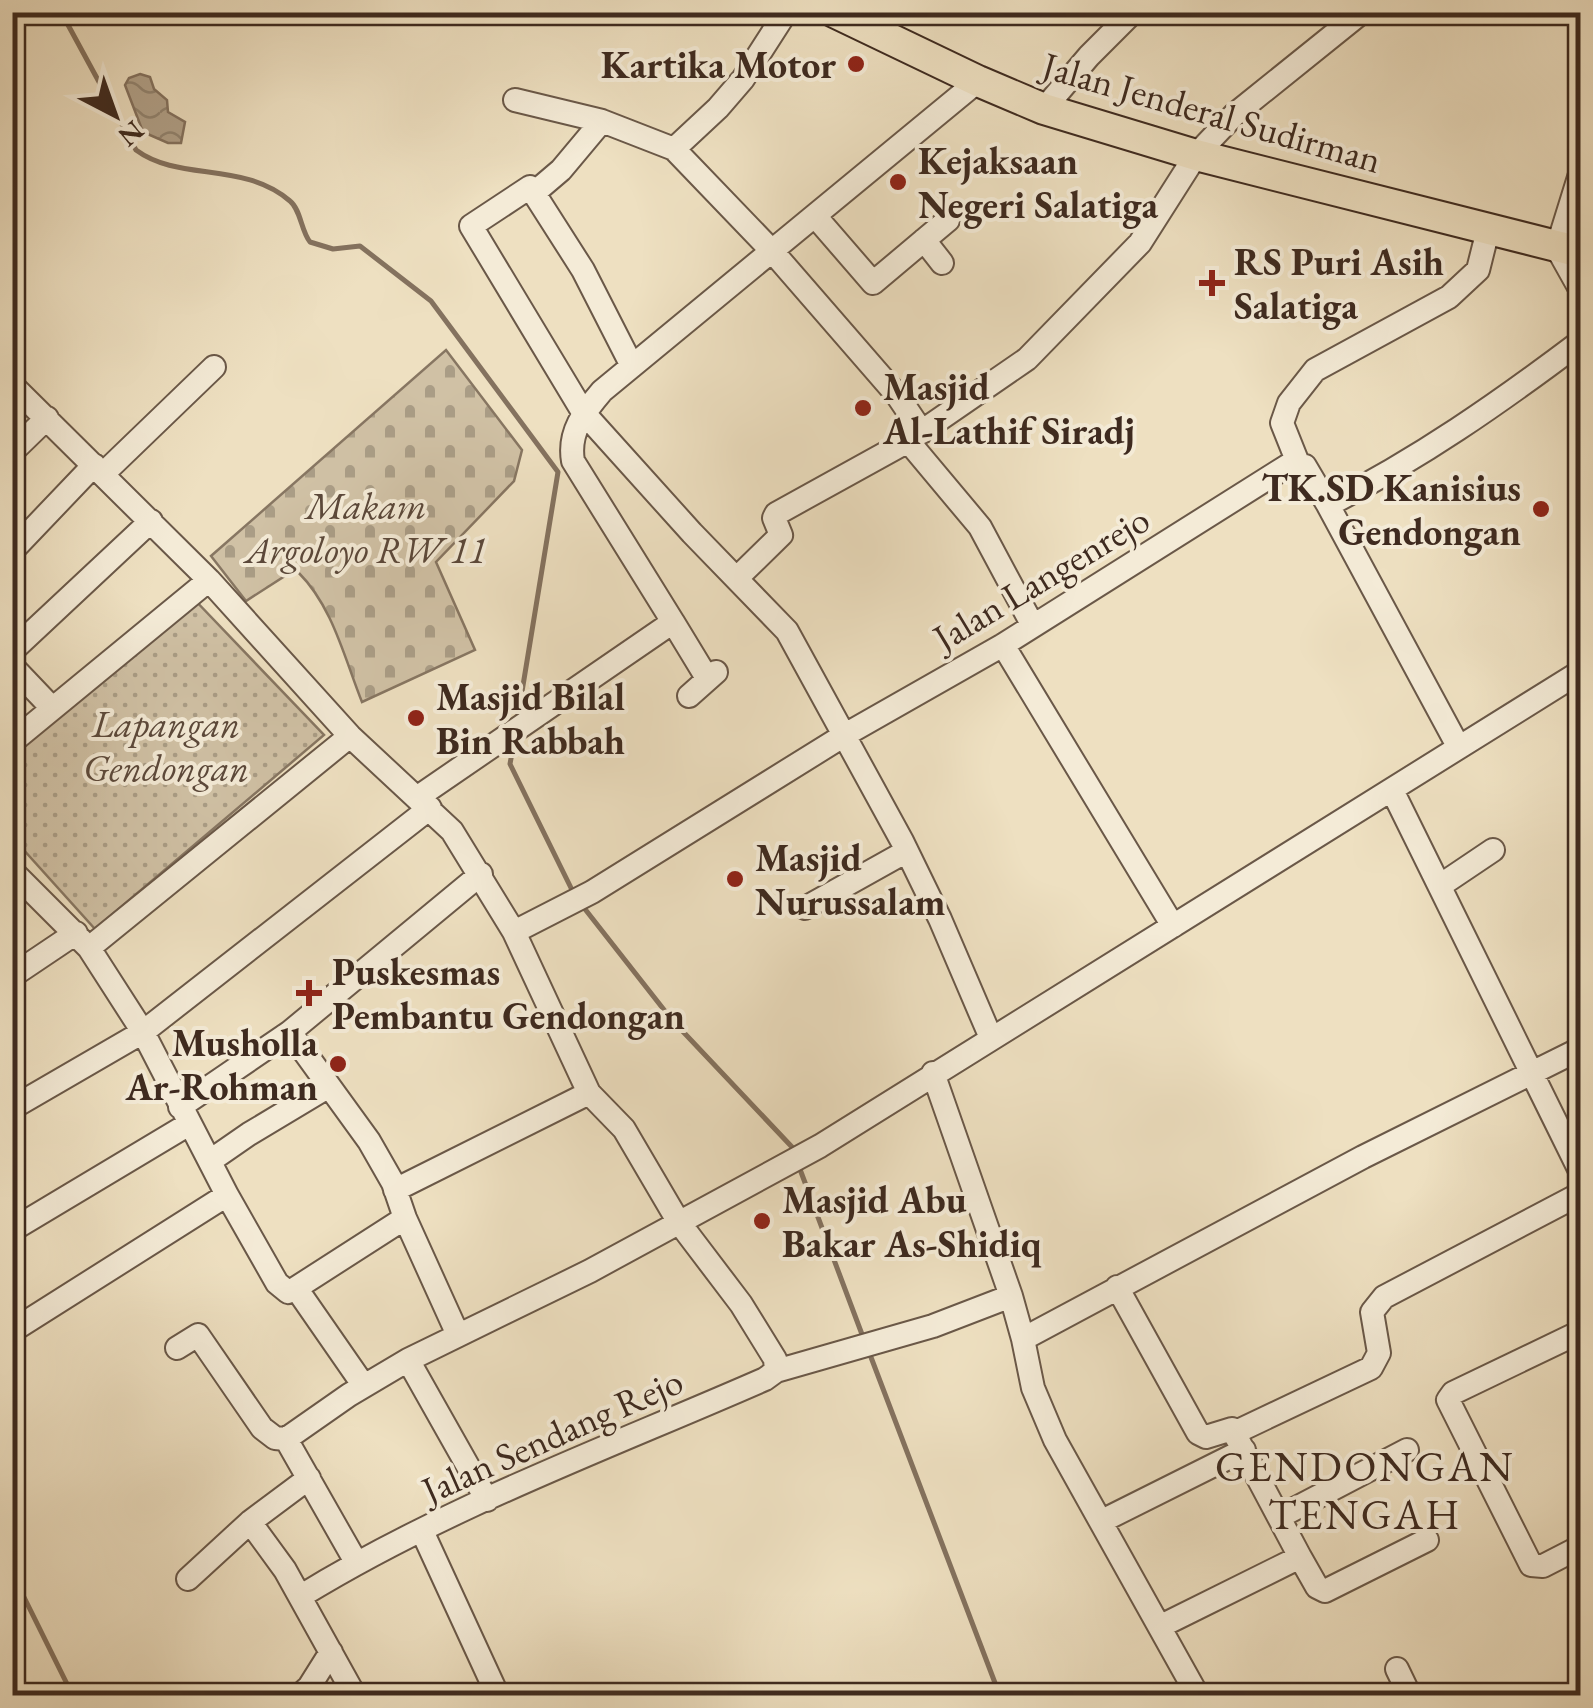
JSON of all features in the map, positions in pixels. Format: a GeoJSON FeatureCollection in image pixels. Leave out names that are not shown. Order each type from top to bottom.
{"type":"FeatureCollection","features":[{"type":"Feature","properties":{"kind":"main road","name":"Jalan Jenderal Sudirman"},"geometry":{"type":"LineString","coordinates":[[834,12],[978,82],[1044,109],[1196,155],[1569,250]]}},
{"type":"Feature","properties":{"kind":"street"},"geometry":{"type":"LineString","coordinates":[[674,149],[743,79],[786,12]]}},
{"type":"Feature","properties":{"kind":"street"},"geometry":{"type":"LineString","coordinates":[[1044,109],[1133,12]]}},
{"type":"Feature","properties":{"kind":"street"},"geometry":{"type":"LineString","coordinates":[[737,578],[781,535],[776,514],[915,436],[1008,374],[1046,341],[1140,242],[1196,155],[1234,115],[1356,14]]}},
{"type":"Feature","properties":{"kind":"street"},"geometry":{"type":"LineString","coordinates":[[689,696],[713,674],[673,622],[573,461],[572,447],[583,412],[602,391],[978,82]]}},
{"type":"Feature","properties":{"kind":"street"},"geometry":{"type":"LineString","coordinates":[[515,100],[602,121],[674,149],[772,250],[897,395],[915,436],[980,528],[1033,626]]}},
{"type":"Feature","properties":{"kind":"street"},"geometry":{"type":"LineString","coordinates":[[534,193],[561,170],[602,121]]}},
{"type":"Feature","properties":{"kind":"street"},"geometry":{"type":"LineString","coordinates":[[1580,174],[1569,250],[1580,289]]}},
{"type":"Feature","properties":{"kind":"street"},"geometry":{"type":"LineString","coordinates":[[632,366],[584,270],[530,187],[471,226],[583,412],[787,631],[906,851],[992,1038]]}},
{"type":"Feature","properties":{"kind":"street"},"geometry":{"type":"LineString","coordinates":[[814,216],[888,302]]}},
{"type":"Feature","properties":{"kind":"street"},"geometry":{"type":"LineString","coordinates":[[873,283],[948,220]]}},
{"type":"Feature","properties":{"kind":"street"},"geometry":{"type":"LineString","coordinates":[[1458,746],[1309,471],[1298,462],[1282,423],[1289,403],[1315,370],[1449,297],[1478,270],[1488,230]]}},
{"type":"Feature","properties":{"kind":"street"},"geometry":{"type":"LineString","coordinates":[[924,240],[942,262]]}},
{"type":"Feature","properties":{"kind":"street"},"geometry":{"type":"LineString","coordinates":[[1328,505],[1465,426],[1580,342]]}},
{"type":"Feature","properties":{"kind":"street"},"geometry":{"type":"LineString","coordinates":[[12,550],[214,367]]}},
{"type":"Feature","properties":{"kind":"street"},"geometry":{"type":"LineString","coordinates":[[12,385],[209,580],[350,736],[452,832],[514,932],[589,1093],[619,1122],[678,1221],[741,1304],[775,1360],[776,1371]]}},
{"type":"Feature","properties":{"kind":"street"},"geometry":{"type":"LineString","coordinates":[[12,452],[46,418]]}},
{"type":"Feature","properties":{"kind":"street","name":"Jalan Langenrejo"},"geometry":{"type":"LineString","coordinates":[[514,932],[592,892],[844,736],[1002,646],[1298,462]]}},
{"type":"Feature","properties":{"kind":"street"},"geometry":{"type":"LineString","coordinates":[[12,652],[152,521]]}},
{"type":"Feature","properties":{"kind":"street"},"geometry":{"type":"LineString","coordinates":[[12,742],[209,580]]}},
{"type":"Feature","properties":{"kind":"street"},"geometry":{"type":"LineString","coordinates":[[12,1108],[143,1032],[496,744],[673,622]]}},
{"type":"Feature","properties":{"kind":"street"},"geometry":{"type":"LineString","coordinates":[[1002,646],[1172,926]]}},
{"type":"Feature","properties":{"kind":"street"},"geometry":{"type":"LineString","coordinates":[[12,666],[52,708]]}},
{"type":"Feature","properties":{"kind":"street"},"geometry":{"type":"LineString","coordinates":[[177,1348],[198,1335],[262,1428],[275,1438],[286,1439],[408,1360],[590,1271],[820,1146],[1580,672]]}},
{"type":"Feature","properties":{"kind":"street"},"geometry":{"type":"LineString","coordinates":[[12,976],[83,941],[350,736]]}},
{"type":"Feature","properties":{"kind":"street"},"geometry":{"type":"LineString","coordinates":[[1392,790],[1577,1155]]}},
{"type":"Feature","properties":{"kind":"street"},"geometry":{"type":"LineString","coordinates":[[1441,885],[1494,850]]}},
{"type":"Feature","properties":{"kind":"street"},"geometry":{"type":"LineString","coordinates":[[805,908],[906,851]]}},
{"type":"Feature","properties":{"kind":"street"},"geometry":{"type":"LineString","coordinates":[[12,871],[83,941],[143,1032],[184,1116],[276,1283],[288,1292],[296,1288],[405,1218]]}},
{"type":"Feature","properties":{"kind":"street"},"geometry":{"type":"LineString","coordinates":[[12,1230],[184,1116],[480,874]]}},
{"type":"Feature","properties":{"kind":"street"},"geometry":{"type":"LineString","coordinates":[[290,1032],[369,1142],[396,1190],[458,1335]]}},
{"type":"Feature","properties":{"kind":"street"},"geometry":{"type":"LineString","coordinates":[[1023,1339],[1363,1157],[1580,1049]]}},
{"type":"Feature","properties":{"kind":"street"},"geometry":{"type":"LineString","coordinates":[[933,1073],[1012,1296],[1034,1388],[1054,1440],[1198,1696]]}},
{"type":"Feature","properties":{"kind":"street"},"geometry":{"type":"LineString","coordinates":[[210,1161],[329,1086]]}},
{"type":"Feature","properties":{"kind":"street"},"geometry":{"type":"LineString","coordinates":[[396,1190],[589,1093]]}},
{"type":"Feature","properties":{"kind":"street"},"geometry":{"type":"LineString","coordinates":[[1102,1521],[1372,1368],[1379,1352],[1372,1312],[1384,1297],[1580,1194]]}},
{"type":"Feature","properties":{"kind":"street"},"geometry":{"type":"LineString","coordinates":[[12,1331],[227,1195]]}},
{"type":"Feature","properties":{"kind":"street"},"geometry":{"type":"LineString","coordinates":[[1117,1287],[1198,1432],[1206,1437],[1229,1429],[1239,1442],[1317,1587],[1324,1591],[1427,1540]]}},
{"type":"Feature","properties":{"kind":"street"},"geometry":{"type":"LineString","coordinates":[[296,1288],[364,1386]]}},
{"type":"Feature","properties":{"kind":"street","name":"Jalan Sendang Rejo"},"geometry":{"type":"LineString","coordinates":[[301,1596],[356,1562],[487,1500],[766,1379],[776,1371],[933,1326],[1012,1296]]}},
{"type":"Feature","properties":{"kind":"street"},"geometry":{"type":"LineString","coordinates":[[1579,1337],[1454,1393],[1448,1400],[1531,1566],[1544,1566],[1580,1547]]}},
{"type":"Feature","properties":{"kind":"street"},"geometry":{"type":"LineString","coordinates":[[408,1360],[487,1500]]}},
{"type":"Feature","properties":{"kind":"street"},"geometry":{"type":"LineString","coordinates":[[286,1439],[356,1562]]}},
{"type":"Feature","properties":{"kind":"street"},"geometry":{"type":"LineString","coordinates":[[1280,1516],[1407,1450]]}},
{"type":"Feature","properties":{"kind":"street"},"geometry":{"type":"LineString","coordinates":[[188,1579],[250,1522],[309,1478]]}},
{"type":"Feature","properties":{"kind":"street"},"geometry":{"type":"LineString","coordinates":[[250,1522],[301,1596],[356,1696]]}},
{"type":"Feature","properties":{"kind":"street"},"geometry":{"type":"LineString","coordinates":[[422,1532],[498,1696]]}},
{"type":"Feature","properties":{"kind":"street"},"geometry":{"type":"LineString","coordinates":[[1160,1626],[1300,1557]]}},
{"type":"Feature","properties":{"kind":"street"},"geometry":{"type":"LineString","coordinates":[[307,1693],[331,1652]]}},
{"type":"Feature","properties":{"kind":"street"},"geometry":{"type":"LineString","coordinates":[[1397,1669],[1410,1696]]}},
{"type":"Feature","properties":{"kind":"green space","name":"Makam Argoloyo RW 11"},"geometry":{"type":"Polygon","coordinates":[[[446,350],[522,450],[514,481],[436,562],[475,650],[362,702],[329,617],[298,572],[246,601],[211,556],[446,350]]]}},
{"type":"Feature","properties":{"kind":"green space","name":"Lapangan Gendongan"},"geometry":{"type":"Polygon","coordinates":[[[192,597],[324,735],[95,929],[13,838],[13,751],[192,597]]]}},
{"type":"Feature","properties":{"kind":"water"},"geometry":{"type":"Polygon","coordinates":[[[140,74],[150,77],[154,89],[167,100],[168,112],[185,122],[181,143],[168,143],[143,132],[125,85],[129,78],[140,74]]]}},
{"type":"Feature","properties":{"kind":"waterway"},"geometry":{"type":"LineString","coordinates":[[61,12],[136,150],[172,166],[232,176],[272,189],[294,205],[310,242],[333,249],[360,246],[431,301],[558,472],[518,716]]}},
{"type":"Feature","properties":{"kind":"waterway"},"geometry":{"type":"LineString","coordinates":[[514,742],[510,764],[575,896]]}},
{"type":"Feature","properties":{"kind":"waterway"},"geometry":{"type":"LineString","coordinates":[[581,904],[672,1020],[792,1147],[794,1154]]}},
{"type":"Feature","properties":{"kind":"waterway"},"geometry":{"type":"LineString","coordinates":[[798,1164],[863,1337]]}},
{"type":"Feature","properties":{"kind":"waterway"},"geometry":{"type":"LineString","coordinates":[[869,1352],[1000,1696]]}},
{"type":"Feature","properties":{"kind":"waterway"},"geometry":{"type":"LineString","coordinates":[[12,1573],[73,1696]]}},
{"type":"Feature","properties":{"kind":"place","name":"Kartika Motor"},"geometry":{"type":"Point","coordinates":[856,64]}},
{"type":"Feature","properties":{"kind":"place","name":"Kejaksaan Negeri Salatiga"},"geometry":{"type":"Point","coordinates":[898,182]}},
{"type":"Feature","properties":{"kind":"place","name":"RS Puri Asih Salatiga"},"geometry":{"type":"Point","coordinates":[1212,283]}},
{"type":"Feature","properties":{"kind":"place","name":"Masjid Al-Lathif Siradj"},"geometry":{"type":"Point","coordinates":[863,408]}},
{"type":"Feature","properties":{"kind":"place","name":"TK.SD Kanisius Gendongan"},"geometry":{"type":"Point","coordinates":[1541,509]}},
{"type":"Feature","properties":{"kind":"place","name":"Masjid Bilal Bin Rabbah"},"geometry":{"type":"Point","coordinates":[416,718]}},
{"type":"Feature","properties":{"kind":"place","name":"Masjid Nurussalam"},"geometry":{"type":"Point","coordinates":[735,879]}},
{"type":"Feature","properties":{"kind":"place","name":"Puskesmas Pembantu Gendongan"},"geometry":{"type":"Point","coordinates":[309,993]}},
{"type":"Feature","properties":{"kind":"place","name":"Musholla Ar-Rohman"},"geometry":{"type":"Point","coordinates":[338,1064]}},
{"type":"Feature","properties":{"kind":"place","name":"Masjid Abu Bakar As-Shidiq"},"geometry":{"type":"Point","coordinates":[762,1221]}},
{"type":"Feature","properties":{"kind":"district","name":"GENDONGAN TENGAH"},"geometry":{"type":"Point","coordinates":[1365,1490]}}]}
